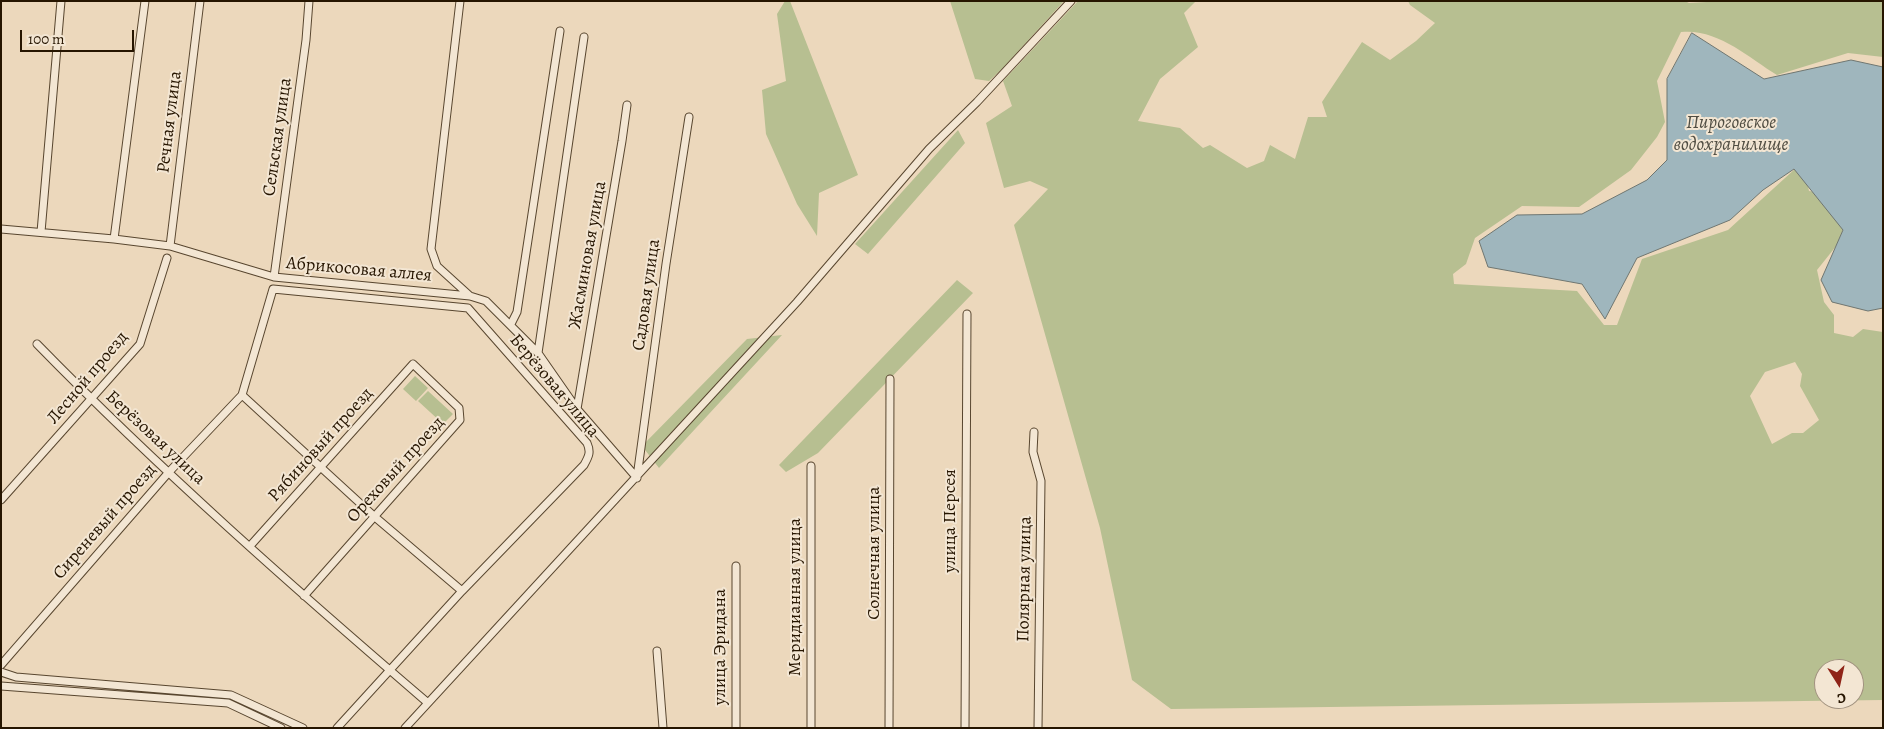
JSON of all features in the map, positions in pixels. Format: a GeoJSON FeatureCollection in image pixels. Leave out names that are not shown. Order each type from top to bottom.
{"type":"FeatureCollection","features":[{"type":"Feature","properties":{"kind":"street"},"geometry":{"type":"LineString","coordinates":[[41,232],[61,1]]}},
{"type":"Feature","properties":{"kind":"street"},"geometry":{"type":"LineString","coordinates":[[114,239],[145,1]]}},
{"type":"Feature","properties":{"kind":"street","name":"Речная улица"},"geometry":{"type":"LineString","coordinates":[[170,246],[200,1]]}},
{"type":"Feature","properties":{"kind":"street","name":"Сельская улица"},"geometry":{"type":"LineString","coordinates":[[274,277],[306,40],[309,1]]}},
{"type":"Feature","properties":{"kind":"street"},"geometry":{"type":"LineString","coordinates":[[460,1],[430,249],[437,266],[470,296]]}},
{"type":"Feature","properties":{"kind":"street"},"geometry":{"type":"LineString","coordinates":[[405,728],[797,302],[929,149],[977,102],[1071,1]]}},
{"type":"Feature","properties":{"kind":"street"},"geometry":{"type":"LineString","coordinates":[[510,324],[517,312],[560,31]]}},
{"type":"Feature","properties":{"kind":"street"},"geometry":{"type":"LineString","coordinates":[[538,353],[584,37]]}},
{"type":"Feature","properties":{"kind":"street","name":"Жасминовая улица"},"geometry":{"type":"LineString","coordinates":[[577,409],[627,105]]}},
{"type":"Feature","properties":{"kind":"street","name":"Садовая улица"},"geometry":{"type":"LineString","coordinates":[[637,478],[666,264],[689,117]]}},
{"type":"Feature","properties":{"kind":"street","name":"Абрикосовая аллея"},"geometry":{"type":"LineString","coordinates":[[1,229],[170,246],[274,277],[470,296],[486,301],[538,353],[577,409],[637,478]]}},
{"type":"Feature","properties":{"kind":"street","name":"Лесной проезд"},"geometry":{"type":"LineString","coordinates":[[1,500],[140,344],[167,258]]}},
{"type":"Feature","properties":{"kind":"street","name":"Берёзовая улица"},"geometry":{"type":"LineString","coordinates":[[273,289],[468,308],[587,442],[590,450],[590,456],[584,465],[462,591],[337,728]]}},
{"type":"Feature","properties":{"kind":"street","name":"Сиреневый проезд"},"geometry":{"type":"LineString","coordinates":[[1,665],[169,472],[242,396],[273,289]]}},
{"type":"Feature","properties":{"kind":"street","name":"улица Персея"},"geometry":{"type":"LineString","coordinates":[[965,728],[967,314]]}},
{"type":"Feature","properties":{"kind":"street","name":"Берёзовая улица"},"geometry":{"type":"LineString","coordinates":[[37,344],[91,399],[304,596],[428,703]]}},
{"type":"Feature","properties":{"kind":"street","name":"Рябиновый проезд"},"geometry":{"type":"LineString","coordinates":[[250,546],[414,364]]}},
{"type":"Feature","properties":{"kind":"street","name":"Ореховый проезд"},"geometry":{"type":"LineString","coordinates":[[304,596],[460,420],[459,408],[414,364]]}},
{"type":"Feature","properties":{"kind":"street","name":"Солнечная улица"},"geometry":{"type":"LineString","coordinates":[[889,728],[890,379]]}},
{"type":"Feature","properties":{"kind":"street"},"geometry":{"type":"LineString","coordinates":[[242,396],[375,517],[462,591]]}},
{"type":"Feature","properties":{"kind":"street","name":"Полярная улица"},"geometry":{"type":"LineString","coordinates":[[1034,432],[1033,452],[1042,481],[1038,728]]}},
{"type":"Feature","properties":{"kind":"street","name":"Меридианная улица"},"geometry":{"type":"LineString","coordinates":[[811,466],[811,728]]}},
{"type":"Feature","properties":{"kind":"street","name":"улица Эридана"},"geometry":{"type":"LineString","coordinates":[[736,566],[736,728]]}},
{"type":"Feature","properties":{"kind":"street"},"geometry":{"type":"LineString","coordinates":[[658,651],[663,728]]}},
{"type":"Feature","properties":{"kind":"street"},"geometry":{"type":"LineString","coordinates":[[1,672],[16,677],[231,695],[303,728]]}},
{"type":"Feature","properties":{"kind":"street"},"geometry":{"type":"LineString","coordinates":[[1,686],[228,703],[281,728]]}},
{"type":"Feature","properties":{"kind":"green space"},"geometry":{"type":"Polygon","coordinates":[[[785,1],[790,1],[858,175],[819,193],[817,236],[797,204],[766,134],[762,90],[786,81],[777,14],[785,1]]]}},
{"type":"Feature","properties":{"kind":"green space"},"geometry":{"type":"Polygon","coordinates":[[[950,1],[1064,1],[989,81],[975,79],[950,1]]]}},
{"type":"Feature","properties":{"kind":"green space"},"geometry":{"type":"Polygon","coordinates":[[[1078,1],[1196,1],[1184,13],[1198,47],[1160,79],[1138,121],[1180,128],[1203,148],[1210,145],[1247,168],[1264,161],[1270,145],[1295,159],[1308,117],[1327,117],[1322,102],[1362,42],[1390,60],[1416,41],[1435,23],[1410,5],[1408,1],[1685,1],[1689,3],[1724,1],[1883,1],[1883,57],[1848,53],[1777,75],[1720,39],[1707,34],[1681,32],[1657,81],[1665,122],[1657,137],[1631,170],[1579,207],[1522,206],[1475,238],[1466,264],[1453,274],[1454,284],[1577,291],[1604,325],[1617,325],[1642,259],[1728,230],[1796,168],[1804,166],[1809,191],[1822,193],[1844,227],[1837,245],[1817,270],[1824,302],[1834,315],[1834,333],[1853,337],[1863,329],[1883,332],[1883,700],[1864,700],[1864,659],[1814,659],[1814,701],[1171,709],[1132,680],[1100,528],[1014,225],[1048,189],[1030,181],[1004,188],[986,123],[1012,106],[1003,81],[1078,1]],[[1795,362],[1765,372],[1750,396],[1772,444],[1792,433],[1803,433],[1819,420],[1800,386],[1802,374],[1795,362]]]}},
{"type":"Feature","properties":{"kind":"green space"},"geometry":{"type":"Polygon","coordinates":[[[958,130],[965,143],[868,254],[855,244],[958,130]]]}},
{"type":"Feature","properties":{"kind":"green space"},"geometry":{"type":"Polygon","coordinates":[[[957,280],[973,293],[818,453],[786,472],[779,465],[957,280]]]}},
{"type":"Feature","properties":{"kind":"green space"},"geometry":{"type":"Polygon","coordinates":[[[782,335],[659,468],[642,446],[747,339],[782,335]]]}},
{"type":"Feature","properties":{"kind":"green space"},"geometry":{"type":"Polygon","coordinates":[[[415,376],[428,388],[416,401],[403,389],[415,376]]]}},
{"type":"Feature","properties":{"kind":"green space"},"geometry":{"type":"Polygon","coordinates":[[[428,391],[453,414],[443,424],[418,401],[428,391]]]}},
{"type":"Feature","properties":{"kind":"water","name":"Пироговское водохранилище"},"geometry":{"type":"Polygon","coordinates":[[[1692,33],[1764,79],[1851,60],[1883,67],[1883,308],[1868,311],[1832,302],[1821,280],[1843,230],[1794,169],[1763,190],[1730,220],[1637,258],[1605,319],[1582,284],[1488,267],[1479,241],[1517,215],[1582,214],[1647,180],[1667,160],[1667,79],[1692,33]]]}}]}
